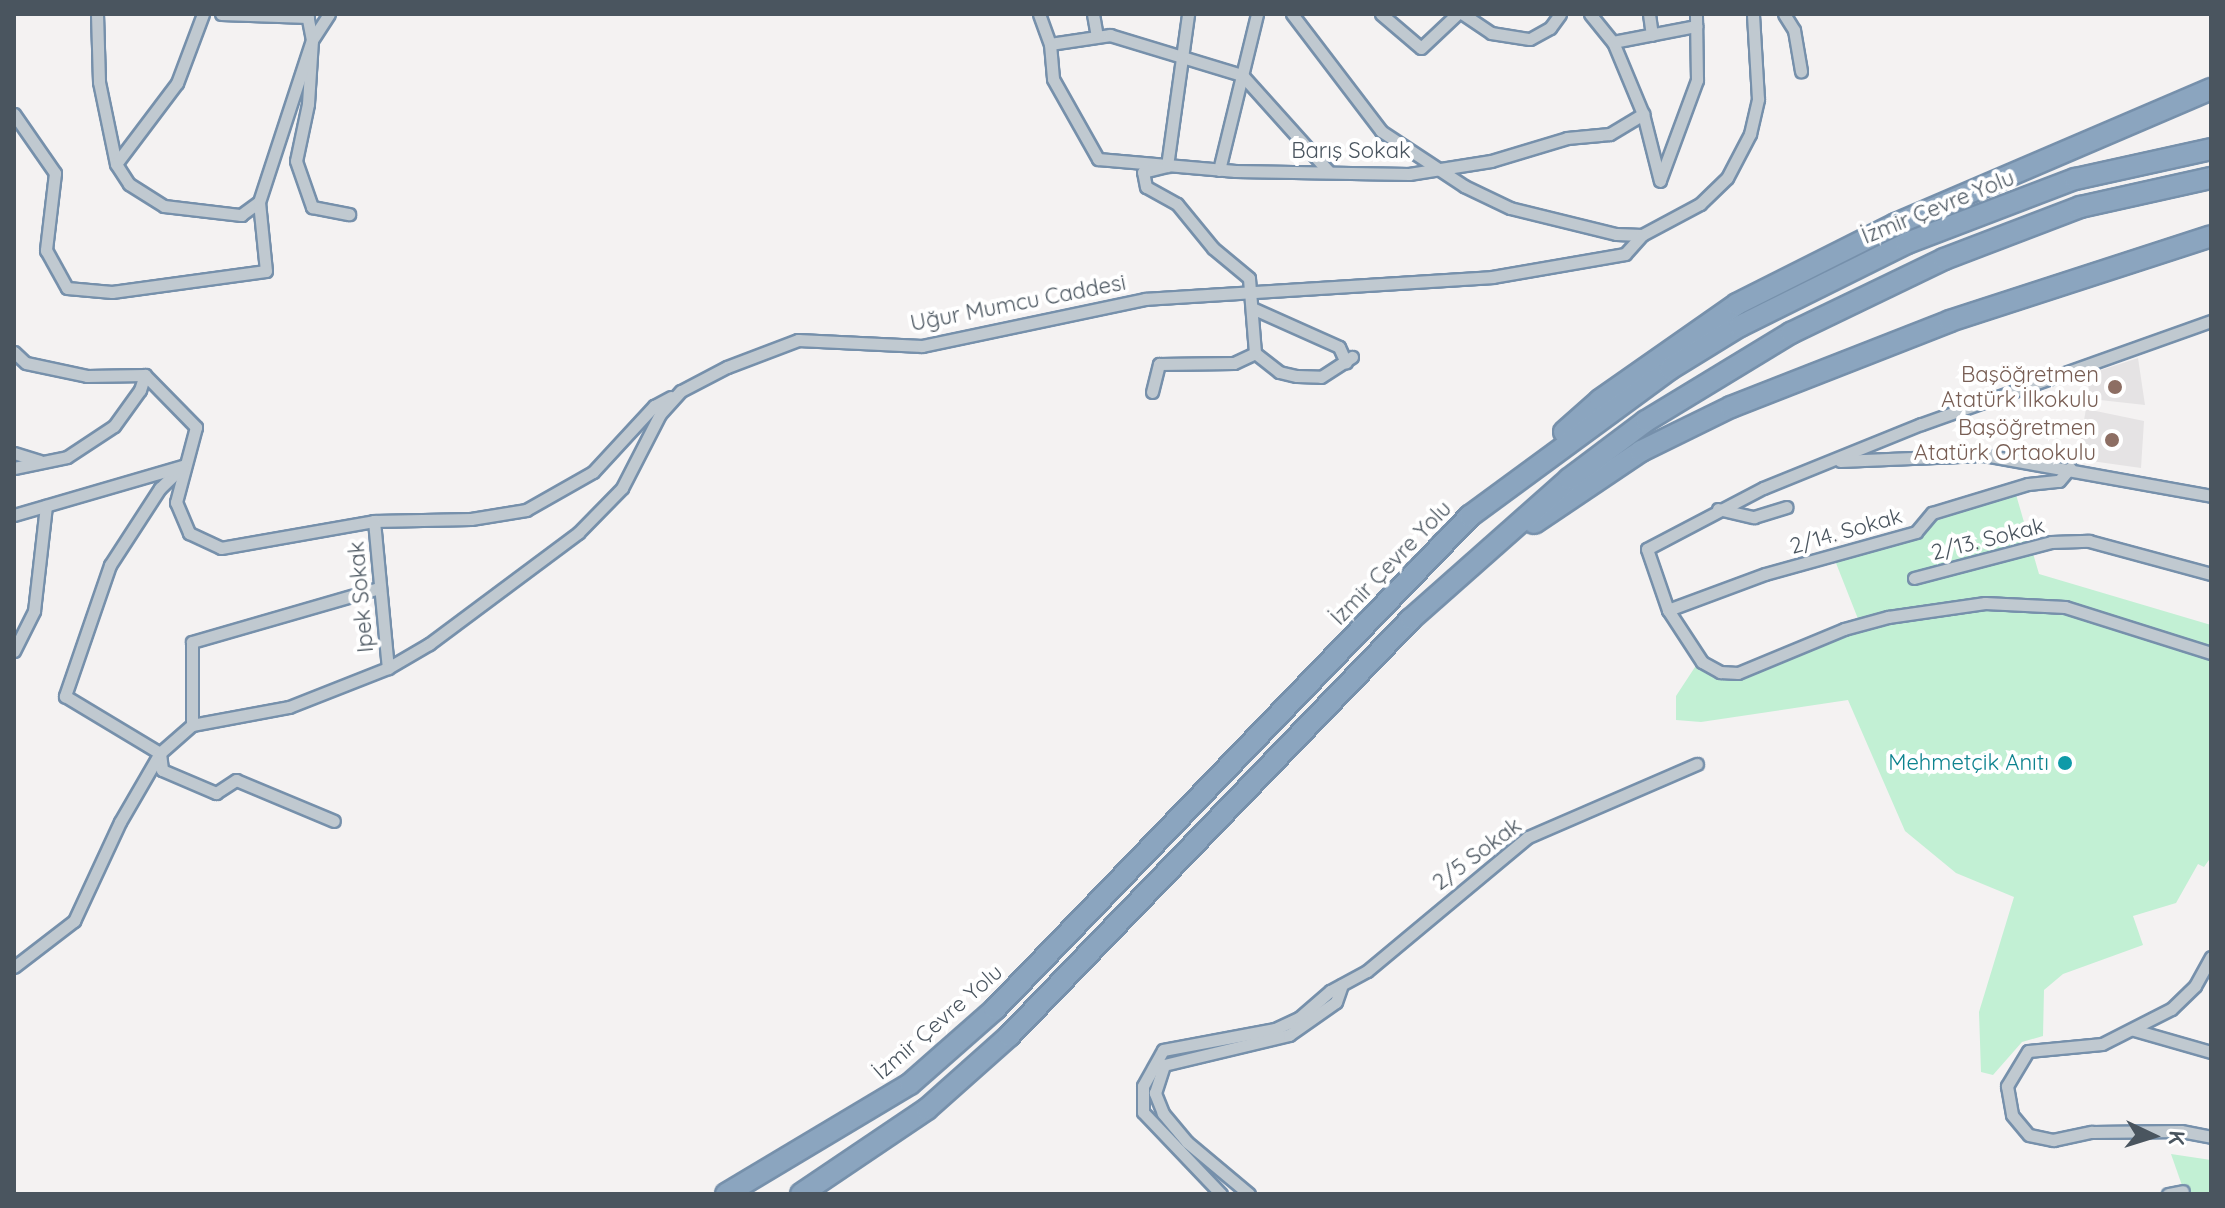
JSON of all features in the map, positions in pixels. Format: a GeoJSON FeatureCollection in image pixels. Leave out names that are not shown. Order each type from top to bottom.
{"type":"FeatureCollection","features":[{"type":"Feature","properties":{"kind":"highway"},"geometry":{"type":"LineString","coordinates":[[1470,516],[1600,400],[1737,304],[1910,218],[2211,89]]}},
{"type":"Feature","properties":{"kind":"highway","name":"İzmir Çevre Yolu"},"geometry":{"type":"LineString","coordinates":[[726,1194],[910,1084],[995,1009],[1470,516],[1670,369],[1832,278],[2075,179],[2211,149]]}},
{"type":"Feature","properties":{"kind":"highway"},"geometry":{"type":"LineString","coordinates":[[801,1194],[927,1109],[1009,1036],[1411,619],[1569,479],[1646,421],[1791,333],[1944,259],[2080,207],[2211,178]]}},
{"type":"Feature","properties":{"kind":"highway"},"geometry":{"type":"LineString","coordinates":[[1487,552],[1641,451],[1731,407],[1950,321],[2211,236]]}},
{"type":"Feature","properties":{"kind":"street"},"geometry":{"type":"LineString","coordinates":[[97,14],[99,82],[116,164],[129,184],[164,206],[241,215],[259,202]]}},
{"type":"Feature","properties":{"kind":"street"},"geometry":{"type":"LineString","coordinates":[[116,164],[177,83],[203,14]]}},
{"type":"Feature","properties":{"kind":"street"},"geometry":{"type":"LineString","coordinates":[[221,14],[308,16],[312,40],[308,104],[296,161],[312,207],[349,214]]}},
{"type":"Feature","properties":{"kind":"street"},"geometry":{"type":"LineString","coordinates":[[14,114],[55,173],[46,250],[67,288],[112,292],[266,271],[259,202],[312,40],[329,14]]}},
{"type":"Feature","properties":{"kind":"street"},"geometry":{"type":"LineString","coordinates":[[1039,14],[1050,44],[1110,35],[1184,60],[1242,75],[1328,171]]}},
{"type":"Feature","properties":{"kind":"street"},"geometry":{"type":"LineString","coordinates":[[1093,14],[1097,37]]}},
{"type":"Feature","properties":{"kind":"street"},"geometry":{"type":"LineString","coordinates":[[1188,14],[1167,166],[1143,172],[1146,187],[1177,204],[1213,248],[1249,278],[1255,353],[1279,372],[1297,376],[1321,377],[1349,360],[1339,347],[1252,308]]}},
{"type":"Feature","properties":{"kind":"street"},"geometry":{"type":"LineString","coordinates":[[1219,170],[1257,14]]}},
{"type":"Feature","properties":{"kind":"street"},"geometry":{"type":"LineString","coordinates":[[1292,14],[1381,131],[1437,168],[1510,208],[1642,235]]}},
{"type":"Feature","properties":{"kind":"street"},"geometry":{"type":"LineString","coordinates":[[1381,14],[1421,48],[1457,14]]}},
{"type":"Feature","properties":{"kind":"street"},"geometry":{"type":"LineString","coordinates":[[1463,14],[1491,33],[1530,39],[1550,28],[1560,14]]}},
{"type":"Feature","properties":{"kind":"street"},"geometry":{"type":"LineString","coordinates":[[1590,14],[1613,42],[1643,114],[1660,181],[1697,80],[1696,20],[1652,35],[1613,42]]}},
{"type":"Feature","properties":{"kind":"street"},"geometry":{"type":"LineString","coordinates":[[1649,14],[1652,35]]}},
{"type":"Feature","properties":{"kind":"street","name":"Uğur Mumcu Caddesi"},"geometry":{"type":"LineString","coordinates":[[192,725],[289,707],[388,668],[429,644],[578,533],[622,488],[660,414],[681,391],[727,367],[798,340],[922,346],[1145,299],[1251,295],[1507,275],[1625,254],[1642,235],[1700,204],[1727,178],[1750,134],[1758,99],[1753,14]]}},
{"type":"Feature","properties":{"kind":"street"},"geometry":{"type":"LineString","coordinates":[[1784,14],[1794,30],[1801,71]]}},
{"type":"Feature","properties":{"kind":"street","name":"Barış Sokak"},"geometry":{"type":"LineString","coordinates":[[1050,44],[1053,79],[1098,159],[1219,170],[1409,174],[1491,161],[1567,138],[1610,134],[1643,114]]}},
{"type":"Feature","properties":{"kind":"street"},"geometry":{"type":"LineString","coordinates":[[2211,321],[1829,461],[1718,509],[1647,549],[1668,610],[1702,662],[1720,672],[1738,673],[1873,621],[1985,603],[2065,607],[2211,653]]}},
{"type":"Feature","properties":{"kind":"street"},"geometry":{"type":"LineString","coordinates":[[14,352],[26,363],[87,376],[145,375],[196,427],[183,466],[176,502],[189,533],[221,548],[332,532],[374,521],[471,519],[526,510],[578,484],[654,406],[681,391]]}},
{"type":"Feature","properties":{"kind":"street"},"geometry":{"type":"LineString","coordinates":[[1152,392],[1159,364],[1234,363],[1255,353]]}},
{"type":"Feature","properties":{"kind":"street"},"geometry":{"type":"LineString","coordinates":[[14,468],[67,457],[114,426],[140,390],[145,375]]}},
{"type":"Feature","properties":{"kind":"street"},"geometry":{"type":"LineString","coordinates":[[14,453],[40,461]]}},
{"type":"Feature","properties":{"kind":"street"},"geometry":{"type":"LineString","coordinates":[[1829,461],[1969,454],[2070,468],[2211,496]]}},
{"type":"Feature","properties":{"kind":"street"},"geometry":{"type":"LineString","coordinates":[[14,515],[183,466]]}},
{"type":"Feature","properties":{"kind":"street"},"geometry":{"type":"LineString","coordinates":[[160,753],[65,696],[110,565],[160,488],[183,466]]}},
{"type":"Feature","properties":{"kind":"street","name":"2/14. Sokak"},"geometry":{"type":"LineString","coordinates":[[1668,610],[1765,574],[1916,532],[1932,513],[2028,484],[2059,481],[2070,468]]}},
{"type":"Feature","properties":{"kind":"street"},"geometry":{"type":"LineString","coordinates":[[14,651],[34,611],[46,506]]}},
{"type":"Feature","properties":{"kind":"street"},"geometry":{"type":"LineString","coordinates":[[1718,509],[1754,517],[1786,507]]}},
{"type":"Feature","properties":{"kind":"street","name":"Ipek Sokak"},"geometry":{"type":"LineString","coordinates":[[374,521],[388,668]]}},
{"type":"Feature","properties":{"kind":"street","name":"2/13. Sokak"},"geometry":{"type":"LineString","coordinates":[[1914,578],[2051,542],[2089,541],[2211,574]]}},
{"type":"Feature","properties":{"kind":"street"},"geometry":{"type":"LineString","coordinates":[[14,967],[74,921],[120,822],[160,753],[192,725],[192,642],[379,588]]}},
{"type":"Feature","properties":{"kind":"street"},"geometry":{"type":"LineString","coordinates":[[160,753],[162,770],[216,793],[236,780],[334,821]]}},
{"type":"Feature","properties":{"kind":"street","name":"2/5 Sokak"},"geometry":{"type":"LineString","coordinates":[[1221,1194],[1143,1112],[1143,1086],[1156,1058],[1174,1046],[1275,1029],[1299,1018],[1342,985],[1367,971],[1528,837],[1697,764]]}},
{"type":"Feature","properties":{"kind":"street"},"geometry":{"type":"LineString","coordinates":[[2211,957],[2183,999],[2134,1030],[2102,1044],[2028,1051],[2007,1086],[2012,1115],[2029,1135],[2053,1140],[2092,1132],[2181,1131],[2211,1137]]}},
{"type":"Feature","properties":{"kind":"street","name":"2/5 Sokak"},"geometry":{"type":"LineString","coordinates":[[1249,1194],[1187,1142],[1163,1113],[1155,1093],[1164,1065],[1289,1035],[1336,1002],[1342,985]]}},
{"type":"Feature","properties":{"kind":"street"},"geometry":{"type":"LineString","coordinates":[[2134,1030],[2211,1052]]}},
{"type":"Feature","properties":{"kind":"street"},"geometry":{"type":"LineString","coordinates":[[2168,1194],[2183,1191]]}},
{"type":"Feature","properties":{"kind":"shaded area","name":"Başöğretmen Atatürk İlkokulu"},"geometry":{"type":"Polygon","coordinates":[[[2138,358],[2145,405],[2091,399],[2086,375],[2138,358]]]}},
{"type":"Feature","properties":{"kind":"shaded area","name":"Başöğretmen Atatürk Ortaokulu"},"geometry":{"type":"Polygon","coordinates":[[[2086,409],[2144,421],[2141,468],[2077,459],[2086,409]]]}},
{"type":"Feature","properties":{"kind":"green space"},"geometry":{"type":"Polygon","coordinates":[[[2015,491],[2039,574],[2211,625],[2211,857],[2204,867],[2198,864],[2176,903],[2133,916],[2143,945],[2063,974],[2044,990],[2043,1036],[2022,1042],[1993,1075],[1981,1072],[1979,1012],[2014,897],[1956,873],[1905,831],[1848,700],[1701,722],[1676,720],[1676,696],[1695,667],[1718,677],[1741,677],[1862,629],[1834,558],[2015,491]]]}},
{"type":"Feature","properties":{"kind":"green space"},"geometry":{"type":"Polygon","coordinates":[[[2171,1154],[2211,1160],[2211,1194],[2185,1194],[2171,1154]]]}},
{"type":"Feature","properties":{"kind":"place","name":"Başöğretmen Atatürk İlkokulu"},"geometry":{"type":"Point","coordinates":[2115,387]}},
{"type":"Feature","properties":{"kind":"place","name":"Başöğretmen Atatürk Ortaokulu"},"geometry":{"type":"Point","coordinates":[2112,440]}},
{"type":"Feature","properties":{"kind":"place","name":"Mehmetçik Anıtı"},"geometry":{"type":"Point","coordinates":[2065,763]}}]}
